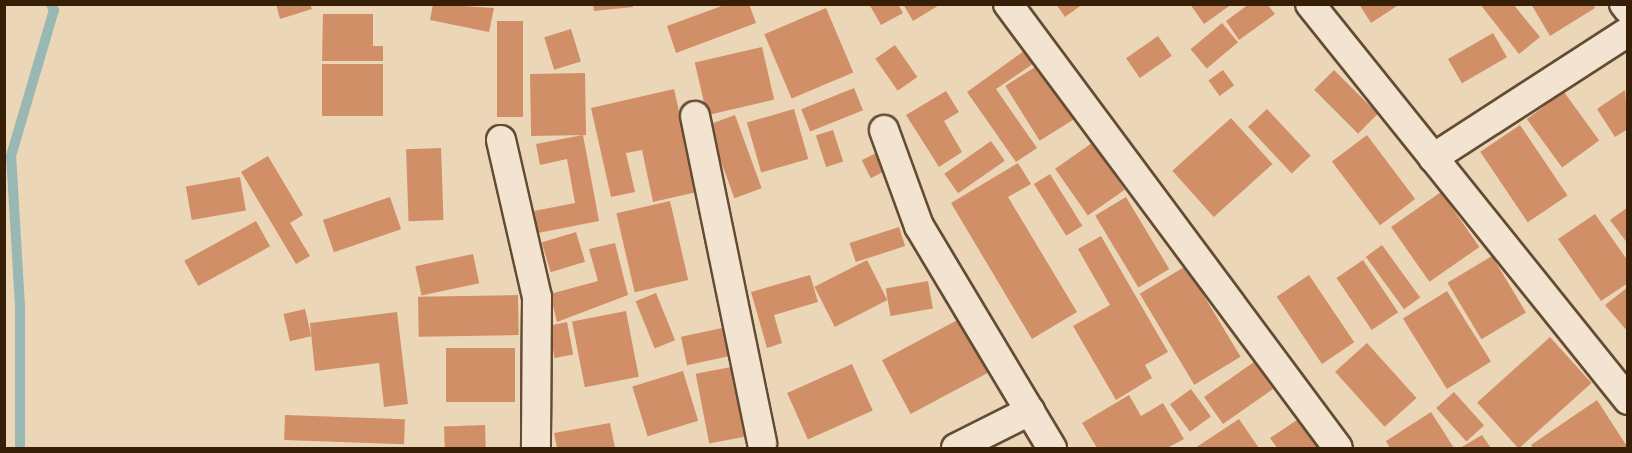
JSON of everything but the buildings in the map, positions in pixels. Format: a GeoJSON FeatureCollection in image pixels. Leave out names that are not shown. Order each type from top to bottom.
{"type":"FeatureCollection","features":[{"type":"Feature","properties":{"kind":"street"},"geometry":{"type":"LineString","coordinates":[[1008,4],[1338,448]]}},
{"type":"Feature","properties":{"kind":"street"},"geometry":{"type":"LineString","coordinates":[[1310,4],[1628,400]]}},
{"type":"Feature","properties":{"kind":"street"},"geometry":{"type":"LineString","coordinates":[[1624,4],[1628,9]]}},
{"type":"Feature","properties":{"kind":"street"},"geometry":{"type":"LineString","coordinates":[[1433,158],[1628,32]]}},
{"type":"Feature","properties":{"kind":"street"},"geometry":{"type":"LineString","coordinates":[[695,116],[764,446]]}},
{"type":"Feature","properties":{"kind":"street"},"geometry":{"type":"LineString","coordinates":[[884,130],[919,226],[1052,448]]}},
{"type":"Feature","properties":{"kind":"street"},"geometry":{"type":"LineString","coordinates":[[501,140],[537,297],[536,448]]}},
{"type":"Feature","properties":{"kind":"street"},"geometry":{"type":"LineString","coordinates":[[956,448],[1030,411]]}},
{"type":"Feature","properties":{"kind":"waterway"},"geometry":{"type":"LineString","coordinates":[[20,448],[20,306],[11,156],[54,10],[51,4]]}}]}
